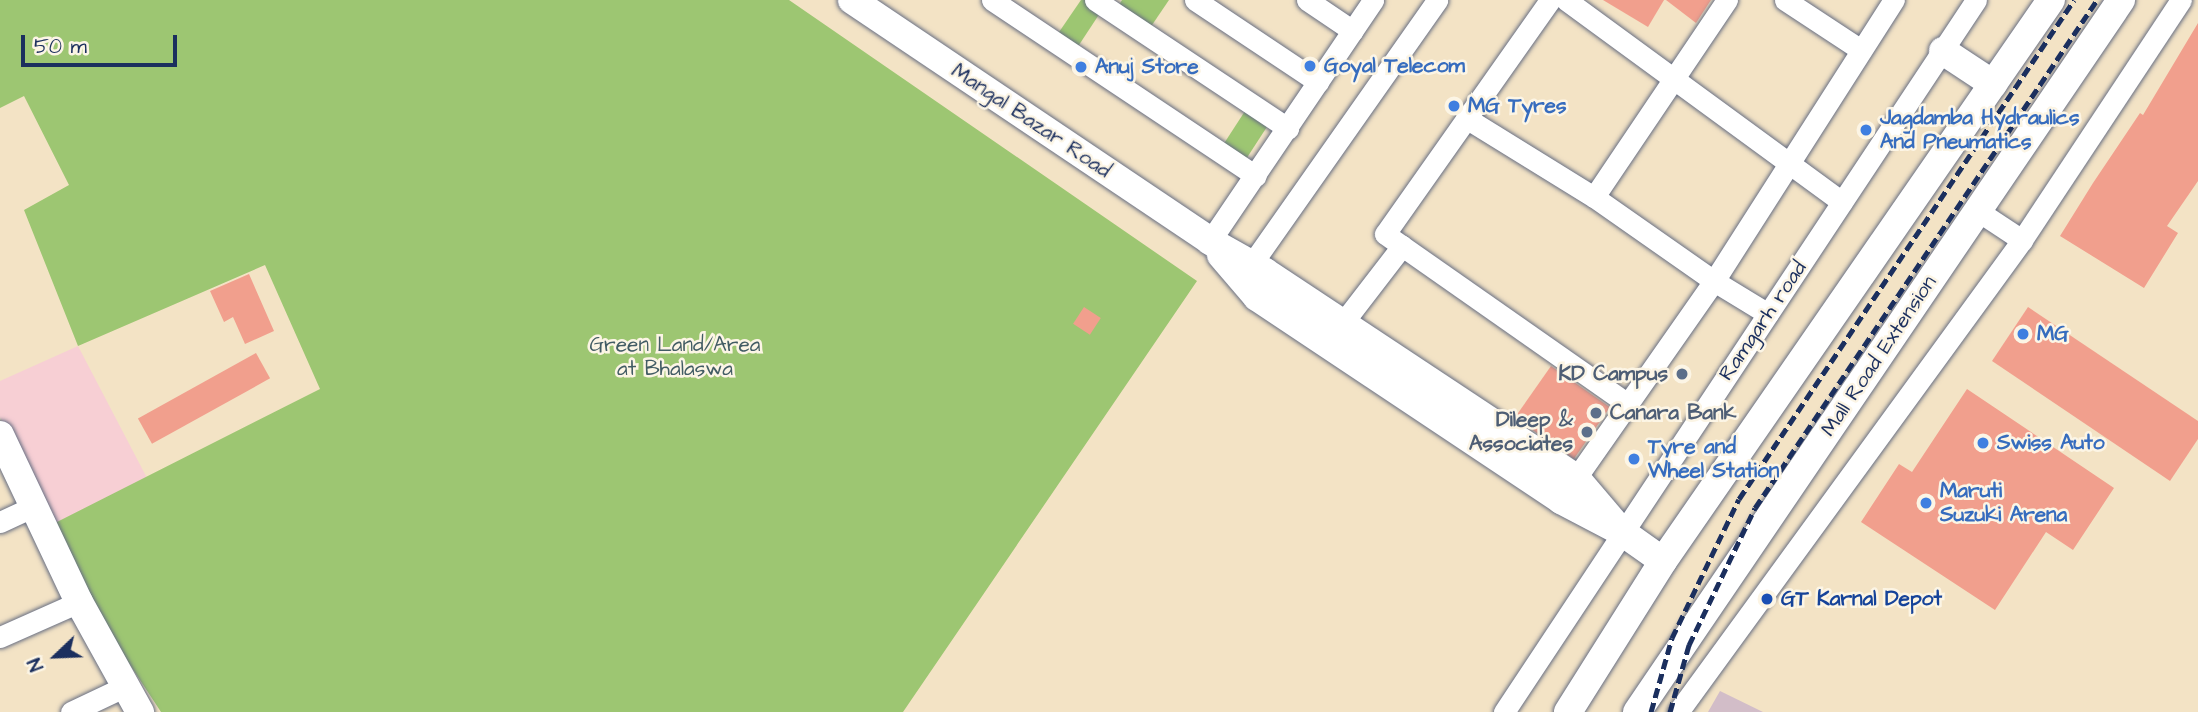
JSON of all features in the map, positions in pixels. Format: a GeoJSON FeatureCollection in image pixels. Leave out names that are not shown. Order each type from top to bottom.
{"type":"FeatureCollection","features":[{"type":"Feature","properties":{"kind":"street","name":"Mangal Bazar Road"},"geometry":{"type":"LineString","coordinates":[[852,0],[1210,241]]}},
{"type":"Feature","properties":{"kind":"street"},"geometry":{"type":"LineString","coordinates":[[992,0],[1256,176]]}},
{"type":"Feature","properties":{"kind":"street"},"geometry":{"type":"LineString","coordinates":[[1096,0],[1288,128]]}},
{"type":"Feature","properties":{"kind":"street"},"geometry":{"type":"LineString","coordinates":[[1195,0],[1318,82]]}},
{"type":"Feature","properties":{"kind":"street"},"geometry":{"type":"LineString","coordinates":[[1307,0],[1353,31]]}},
{"type":"Feature","properties":{"kind":"street"},"geometry":{"type":"LineString","coordinates":[[1210,241],[1373,0]]}},
{"type":"Feature","properties":{"kind":"street"},"geometry":{"type":"LineString","coordinates":[[1251,265],[1437,0]]}},
{"type":"Feature","properties":{"kind":"street"},"geometry":{"type":"LineString","coordinates":[[1550,0],[1385,234],[1628,404]]}},
{"type":"Feature","properties":{"kind":"street"},"geometry":{"type":"LineString","coordinates":[[1566,0],[1842,202]]}},
{"type":"Feature","properties":{"kind":"street"},"geometry":{"type":"LineString","coordinates":[[1594,197],[1727,0]]}},
{"type":"Feature","properties":{"kind":"street"},"geometry":{"type":"LineString","coordinates":[[1785,0],[1861,50]]}},
{"type":"Feature","properties":{"kind":"street"},"geometry":{"type":"LineString","coordinates":[[1576,478],[1714,281],[1895,0]]}},
{"type":"Feature","properties":{"kind":"street","name":"Ramgarh road"},"geometry":{"type":"LineString","coordinates":[[1504,712],[1976,0]]}},
{"type":"Feature","properties":{"kind":"street"},"geometry":{"type":"LineString","coordinates":[[1568,712],[1663,561],[2051,0]]}},
{"type":"Feature","properties":{"kind":"street","name":"Mall Road Extension"},"geometry":{"type":"LineString","coordinates":[[1637,712],[2121,0]]}},
{"type":"Feature","properties":{"kind":"street"},"geometry":{"type":"LineString","coordinates":[[1678,712],[2022,240],[2181,0]]}},
{"type":"Feature","properties":{"kind":"street"},"geometry":{"type":"LineString","coordinates":[[1942,51],[1993,84]]}},
{"type":"Feature","properties":{"kind":"street"},"geometry":{"type":"LineString","coordinates":[[1466,118],[1594,197],[1714,281],[1768,314]]}},
{"type":"Feature","properties":{"kind":"street"},"geometry":{"type":"LineString","coordinates":[[1978,211],[2022,240]]}},
{"type":"Feature","properties":{"kind":"street"},"geometry":{"type":"LineString","coordinates":[[1210,241],[1251,265],[1335,334],[1561,500],[1622,532],[1663,561]]}},
{"type":"Feature","properties":{"kind":"street"},"geometry":{"type":"LineString","coordinates":[[1210,241],[1257,297],[1335,334],[1576,478],[1622,532]]}},
{"type":"Feature","properties":{"kind":"street"},"geometry":{"type":"LineString","coordinates":[[1335,334],[1402,246]]}},
{"type":"Feature","properties":{"kind":"street"},"geometry":{"type":"LineString","coordinates":[[0,435],[79,602],[140,712]]}},
{"type":"Feature","properties":{"kind":"street"},"geometry":{"type":"LineString","coordinates":[[0,522],[34,506]]}},
{"type":"Feature","properties":{"kind":"street"},"geometry":{"type":"LineString","coordinates":[[0,637],[79,602]]}},
{"type":"Feature","properties":{"kind":"street"},"geometry":{"type":"LineString","coordinates":[[71,712],[124,687]]}},
{"type":"Feature","properties":{"kind":"shaded area"},"geometry":{"type":"Polygon","coordinates":[[[78,346],[147,478],[51,525],[0,417],[0,381],[78,346]]]}},
{"type":"Feature","properties":{"kind":"shaded area"},"geometry":{"type":"Polygon","coordinates":[[[1720,691],[1763,712],[1708,712],[1720,691]]]}},
{"type":"Feature","properties":{"kind":"green space","name":"Green Land/Area at Bhalaswa"},"geometry":{"type":"Polygon","coordinates":[[[0,0],[789,0],[1197,281],[903,712],[161,712],[88,601],[51,525],[320,389],[265,265],[78,346],[24,210],[69,185],[24,96],[0,108],[0,0]]]}},
{"type":"Feature","properties":{"kind":"green space"},"geometry":{"type":"Polygon","coordinates":[[[1081,0],[1087,0],[1102,10],[1077,48],[1057,35],[1081,0]]]}},
{"type":"Feature","properties":{"kind":"green space"},"geometry":{"type":"Polygon","coordinates":[[[1122,0],[1169,0],[1150,28],[1119,5],[1122,0]]]}},
{"type":"Feature","properties":{"kind":"green space"},"geometry":{"type":"Polygon","coordinates":[[[1247,108],[1270,123],[1247,158],[1224,143],[1247,108]]]}},
{"type":"Feature","properties":{"kind":"building"},"geometry":{"type":"Polygon","coordinates":[[[1603,0],[1664,0],[1648,27],[1603,0]]]}},
{"type":"Feature","properties":{"kind":"building"},"geometry":{"type":"Polygon","coordinates":[[[1666,0],[1711,0],[1696,23],[1666,0]]]}},
{"type":"Feature","properties":{"kind":"building"},"geometry":{"type":"Polygon","coordinates":[[[2198,23],[2198,181],[2167,226],[2178,233],[2144,288],[2060,236],[2140,113],[2143,115],[2198,23]]]}},
{"type":"Feature","properties":{"kind":"building"},"geometry":{"type":"Polygon","coordinates":[[[249,274],[274,331],[245,344],[233,317],[224,322],[210,291],[249,274]]]}},
{"type":"Feature","properties":{"kind":"building"},"geometry":{"type":"Polygon","coordinates":[[[1084,307],[1101,318],[1090,335],[1073,324],[1084,307]]]}},
{"type":"Feature","properties":{"kind":"building"},"geometry":{"type":"Polygon","coordinates":[[[2028,307],[2198,421],[2198,439],[2170,481],[1992,361],[2028,307]]]}},
{"type":"Feature","properties":{"kind":"building"},"geometry":{"type":"Polygon","coordinates":[[[256,353],[270,378],[152,444],[138,418],[256,353]]]}},
{"type":"Feature","properties":{"kind":"building"},"geometry":{"type":"Polygon","coordinates":[[[1551,366],[1610,407],[1574,459],[1515,418],[1551,366]]]}},
{"type":"Feature","properties":{"kind":"building"},"geometry":{"type":"Polygon","coordinates":[[[1967,389],[2114,488],[2073,550],[2046,532],[1995,610],[1861,522],[1899,464],[1912,472],[1967,389]]]}},
{"type":"Feature","properties":{"kind":"railway"},"geometry":{"type":"LineString","coordinates":[[1651,712],[1672,638],[1739,499],[2074,0]]}},
{"type":"Feature","properties":{"kind":"railway"},"geometry":{"type":"LineString","coordinates":[[1670,712],[1689,645],[1755,508],[2097,0]]}},
{"type":"Feature","properties":{"kind":"place","name":"Goyal Telecom"},"geometry":{"type":"Point","coordinates":[1310,66]}},
{"type":"Feature","properties":{"kind":"place","name":"Anuj Store"},"geometry":{"type":"Point","coordinates":[1081,67]}},
{"type":"Feature","properties":{"kind":"place","name":"MG Tyres"},"geometry":{"type":"Point","coordinates":[1454,106]}},
{"type":"Feature","properties":{"kind":"place","name":"Jagdamba Hydraulics And Pneumatics"},"geometry":{"type":"Point","coordinates":[1866,130]}},
{"type":"Feature","properties":{"kind":"place","name":"MG"},"geometry":{"type":"Point","coordinates":[2023,334]}},
{"type":"Feature","properties":{"kind":"place","name":"KD Campus"},"geometry":{"type":"Point","coordinates":[1682,374]}},
{"type":"Feature","properties":{"kind":"place","name":"Canara Bank"},"geometry":{"type":"Point","coordinates":[1596,413]}},
{"type":"Feature","properties":{"kind":"place","name":"Dileep & Associates"},"geometry":{"type":"Point","coordinates":[1587,432]}},
{"type":"Feature","properties":{"kind":"place","name":"Swiss Auto"},"geometry":{"type":"Point","coordinates":[1983,443]}},
{"type":"Feature","properties":{"kind":"place","name":"Tyre and Wheel Station"},"geometry":{"type":"Point","coordinates":[1634,459]}},
{"type":"Feature","properties":{"kind":"place","name":"Maruti Suzuki Arena"},"geometry":{"type":"Point","coordinates":[1926,503]}},
{"type":"Feature","properties":{"kind":"place","name":"GT Karnal Depot"},"geometry":{"type":"Point","coordinates":[1767,599]}}]}
